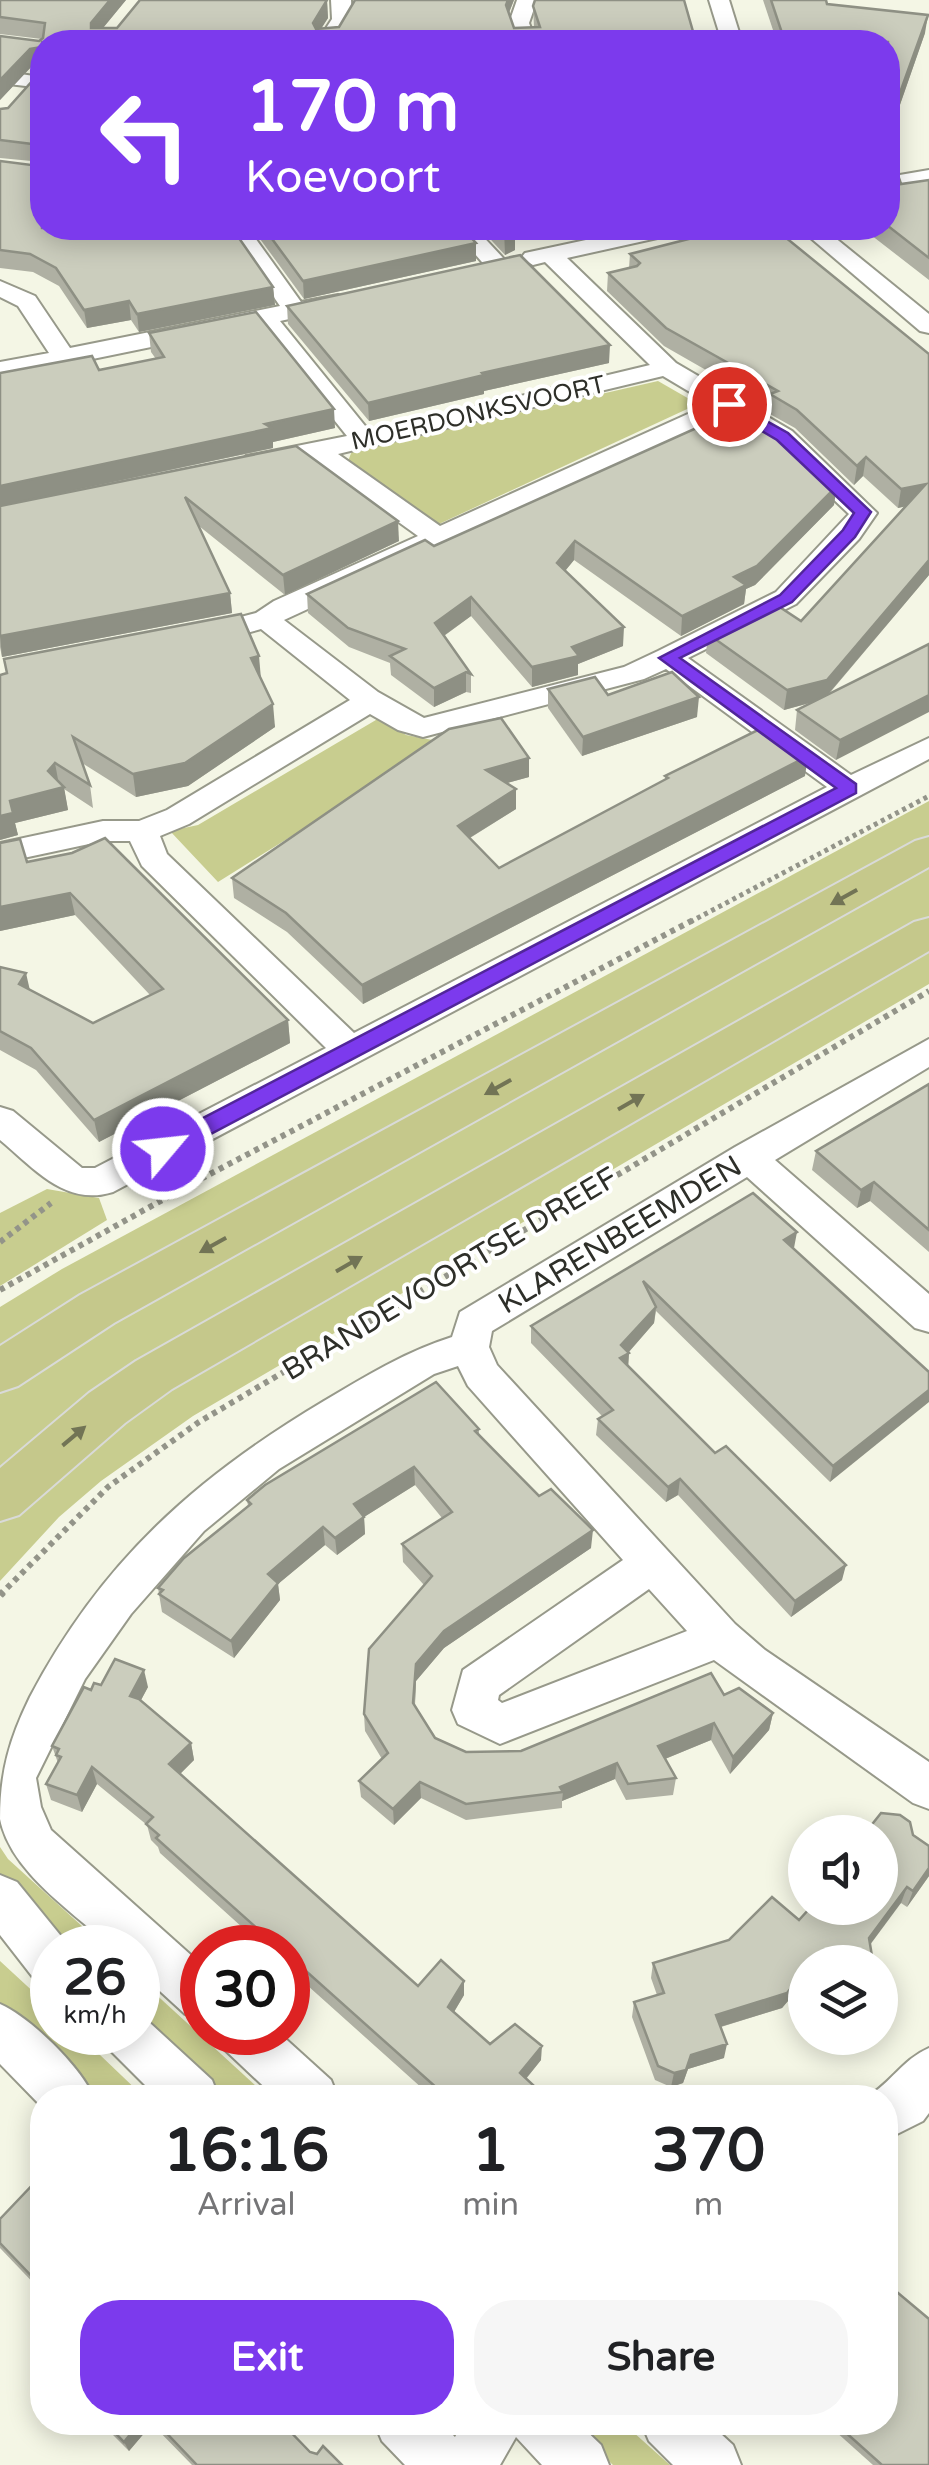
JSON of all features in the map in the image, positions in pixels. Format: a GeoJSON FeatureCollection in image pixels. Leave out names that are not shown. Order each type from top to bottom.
{"type":"FeatureCollection","features":[{"type":"Feature","properties":{"kind":"main road"},"geometry":{"type":"LineString","coordinates":[[0,1372],[97,1309],[929,850]]}},
{"type":"Feature","properties":{"kind":"main road","name":"BRANDEVOORTSE DREEF"},"geometry":{"type":"LineString","coordinates":[[0,1500],[108,1408],[154,1375],[929,932]]}},
{"type":"Feature","properties":{"kind":"street"},"geometry":{"type":"LineString","coordinates":[[334,30],[342,19],[341,0]]}},
{"type":"Feature","properties":{"kind":"street"},"geometry":{"type":"LineString","coordinates":[[522,30],[519,23],[527,0]]}},
{"type":"Feature","properties":{"kind":"street"},"geometry":{"type":"LineString","coordinates":[[719,0],[728,30]]}},
{"type":"Feature","properties":{"kind":"street"},"geometry":{"type":"LineString","coordinates":[[0,76],[30,77]]}},
{"type":"Feature","properties":{"kind":"street"},"geometry":{"type":"LineString","coordinates":[[11,106],[30,86]]}},
{"type":"Feature","properties":{"kind":"street"},"geometry":{"type":"LineString","coordinates":[[900,182],[929,177]]}},
{"type":"Feature","properties":{"kind":"street"},"geometry":{"type":"LineString","coordinates":[[245,240],[296,312]]}},
{"type":"Feature","properties":{"kind":"street"},"geometry":{"type":"LineString","coordinates":[[471,240],[488,267],[616,240]]}},
{"type":"Feature","properties":{"kind":"street"},"geometry":{"type":"LineString","coordinates":[[825,240],[929,326]]}},
{"type":"Feature","properties":{"kind":"street"},"geometry":{"type":"LineString","coordinates":[[266,619],[371,700],[414,727],[430,726],[634,673],[668,658],[786,598],[850,533],[863,512],[783,436],[667,368],[550,254]]}},
{"type":"Feature","properties":{"kind":"street"},"geometry":{"type":"LineString","coordinates":[[0,288],[27,302],[65,358]]}},
{"type":"Feature","properties":{"kind":"street"},"geometry":{"type":"LineString","coordinates":[[0,370],[370,295]]}},
{"type":"Feature","properties":{"kind":"street"},"geometry":{"type":"LineString","coordinates":[[265,318],[362,440]]}},
{"type":"Feature","properties":{"kind":"street","name":"MOERDONKSVOORT"},"geometry":{"type":"LineString","coordinates":[[316,450],[667,368]]}},
{"type":"Feature","properties":{"kind":"street"},"geometry":{"type":"LineString","coordinates":[[216,630],[266,619],[436,536],[729,404]]}},
{"type":"Feature","properties":{"kind":"street"},"geometry":{"type":"LineString","coordinates":[[223,469],[316,450]]}},
{"type":"Feature","properties":{"kind":"street","name":"MOERDONKSVOORT"},"geometry":{"type":"LineString","coordinates":[[316,450],[436,536]]}},
{"type":"Feature","properties":{"kind":"street"},"geometry":{"type":"LineString","coordinates":[[668,658],[850,788]]}},
{"type":"Feature","properties":{"kind":"street"},"geometry":{"type":"LineString","coordinates":[[0,853],[102,832],[142,831],[178,817],[371,700]]}},
{"type":"Feature","properties":{"kind":"street"},"geometry":{"type":"LineString","coordinates":[[0,1120],[74,1181],[100,1182],[929,747]]}},
{"type":"Feature","properties":{"kind":"street"},"geometry":{"type":"LineString","coordinates":[[142,831],[153,860],[351,1051]]}},
{"type":"Feature","properties":{"kind":"street","name":"KLARENBEEMDEN"},"geometry":{"type":"LineString","coordinates":[[470,1347],[474,1323],[929,1051]]}},
{"type":"Feature","properties":{"kind":"street"},"geometry":{"type":"LineString","coordinates":[[748,1158],[929,1317]]}},
{"type":"Feature","properties":{"kind":"street"},"geometry":{"type":"LineString","coordinates":[[180,1978],[34,1845],[18,1808],[13,1777],[70,1666],[116,1601],[189,1518],[266,1457],[420,1363],[470,1347],[482,1375],[720,1638],[750,1664],[929,1788]]}},
{"type":"Feature","properties":{"kind":"street"},"geometry":{"type":"LineString","coordinates":[[655,1562],[479,1684],[474,1710],[500,1724],[720,1638]]}},
{"type":"Feature","properties":{"kind":"street"},"geometry":{"type":"LineString","coordinates":[[0,1898],[30,1936]]}},
{"type":"Feature","properties":{"kind":"street"},"geometry":{"type":"LineString","coordinates":[[0,1930],[30,1949]]}},
{"type":"Feature","properties":{"kind":"street"},"geometry":{"type":"LineString","coordinates":[[0,2030],[57,2085]]}},
{"type":"Feature","properties":{"kind":"street"},"geometry":{"type":"LineString","coordinates":[[150,2055],[181,2085]]}},
{"type":"Feature","properties":{"kind":"street"},"geometry":{"type":"LineString","coordinates":[[266,2055],[298,2085]]}},
{"type":"Feature","properties":{"kind":"street"},"geometry":{"type":"LineString","coordinates":[[898,2107],[929,2074]]}},
{"type":"Feature","properties":{"kind":"street"},"geometry":{"type":"LineString","coordinates":[[414,2435],[444,2465]]}},
{"type":"Feature","properties":{"kind":"street"},"geometry":{"type":"LineString","coordinates":[[469,2465],[488,2435]]}},
{"type":"Feature","properties":{"kind":"street"},"geometry":{"type":"LineString","coordinates":[[550,2435],[581,2465]]}},
{"type":"Feature","properties":{"kind":"street"},"geometry":{"type":"LineString","coordinates":[[682,2435],[714,2465]]}},
{"type":"Feature","properties":{"kind":"path"},"geometry":{"type":"LineString","coordinates":[[0,1290],[193,1183],[929,796]]}},
{"type":"Feature","properties":{"kind":"path","name":"BRANDEVOORTSE DREEF"},"geometry":{"type":"LineString","coordinates":[[0,1595],[108,1487],[199,1422],[929,991]]}},
{"type":"Feature","properties":{"kind":"path"},"geometry":{"type":"LineString","coordinates":[[0,1242],[37,1216],[74,1181]]}},
{"type":"Feature","properties":{"kind":"green space"},"geometry":{"type":"Polygon","coordinates":[[[658,381],[698,404],[439,524],[348,461],[352,451],[658,381]]]}},
{"type":"Feature","properties":{"kind":"green space"},"geometry":{"type":"Polygon","coordinates":[[[381,717],[406,735],[443,742],[218,882],[170,831],[198,825],[381,717]]]}},
{"type":"Feature","properties":{"kind":"green space"},"geometry":{"type":"Polygon","coordinates":[[[929,801],[929,841],[0,1362],[0,1307],[62,1269],[929,801]]]}},
{"type":"Feature","properties":{"kind":"green space"},"geometry":{"type":"Polygon","coordinates":[[[929,856],[929,923],[0,1479],[0,1382],[929,856]]]}},
{"type":"Feature","properties":{"kind":"green space"},"geometry":{"type":"Polygon","coordinates":[[[929,939],[929,984],[193,1416],[101,1481],[59,1517],[0,1581],[0,1515],[161,1380],[929,939]]]}},
{"type":"Feature","properties":{"kind":"green space"},"geometry":{"type":"Polygon","coordinates":[[[47,1189],[99,1198],[107,1220],[0,1286],[0,1213],[47,1189]]]}},
{"type":"Feature","properties":{"kind":"green space"},"geometry":{"type":"Polygon","coordinates":[[[0,1847],[8,1859],[81,1925],[44,1925],[0,1877],[0,1847]]]}},
{"type":"Feature","properties":{"kind":"green space"},"geometry":{"type":"Polygon","coordinates":[[[0,1961],[30,1989],[30,2043],[0,2014],[0,1961]]]}},
{"type":"Feature","properties":{"kind":"green space"},"geometry":{"type":"Polygon","coordinates":[[[160,1998],[180,2016],[180,2055],[222,2055],[255,2085],[210,2085],[160,2038],[160,1998]]]}},
{"type":"Feature","properties":{"kind":"green space"},"geometry":{"type":"Polygon","coordinates":[[[42,2055],[100,2055],[131,2085],[73,2085],[42,2055]]]}},
{"type":"Feature","properties":{"kind":"green space"},"geometry":{"type":"Polygon","coordinates":[[[581,2435],[636,2435],[670,2465],[613,2465],[581,2435]]]}},
{"type":"Feature","properties":{"kind":"building"},"geometry":{"type":"Polygon","coordinates":[[[0,0],[110,0],[91,28],[117,28],[140,0],[327,0],[313,23],[316,29],[339,27],[355,0],[508,0],[506,5],[514,28],[540,27],[533,6],[535,0],[684,0],[693,30],[44,30],[45,23],[0,17],[0,0]]]}},
{"type":"Feature","properties":{"kind":"building"},"geometry":{"type":"Polygon","coordinates":[[[771,0],[826,0],[827,4],[928,15],[900,93],[900,30],[781,30],[771,0]]]}},
{"type":"Feature","properties":{"kind":"building"},"geometry":{"type":"Polygon","coordinates":[[[0,36],[30,40],[30,49],[0,80],[0,36]]]}},
{"type":"Feature","properties":{"kind":"building"},"geometry":{"type":"Polygon","coordinates":[[[30,83],[30,144],[0,140],[0,109],[8,108],[30,83]]]}},
{"type":"Feature","properties":{"kind":"building"},"geometry":{"type":"Polygon","coordinates":[[[0,161],[30,165],[30,240],[240,240],[273,287],[137,314],[129,301],[84,310],[56,268],[30,254],[0,250],[0,161]]]}},
{"type":"Feature","properties":{"kind":"building"},"geometry":{"type":"Polygon","coordinates":[[[929,180],[929,258],[900,235],[900,181],[901,184],[929,180]]]}},
{"type":"Feature","properties":{"kind":"building"},"geometry":{"type":"Polygon","coordinates":[[[273,240],[476,243],[303,281],[273,240]]]}},
{"type":"Feature","properties":{"kind":"building"},"geometry":{"type":"Polygon","coordinates":[[[685,240],[789,240],[929,354],[929,560],[827,680],[787,690],[708,634],[772,602],[801,621],[926,484],[901,489],[866,457],[857,466],[797,410],[770,394],[778,391],[666,328],[608,273],[637,266],[640,263],[630,254],[685,240]]]}},
{"type":"Feature","properties":{"kind":"building"},"geometry":{"type":"Polygon","coordinates":[[[520,255],[610,345],[368,403],[287,306],[520,255]]]}},
{"type":"Feature","properties":{"kind":"building"},"geometry":{"type":"Polygon","coordinates":[[[256,312],[334,409],[265,424],[272,428],[0,486],[0,373],[92,356],[99,370],[164,357],[149,333],[256,312]]]}},
{"type":"Feature","properties":{"kind":"building"},"geometry":{"type":"Polygon","coordinates":[[[741,408],[774,427],[837,486],[757,566],[734,577],[746,585],[682,616],[575,541],[557,563],[624,627],[572,647],[579,656],[532,667],[471,597],[435,623],[471,674],[466,672],[434,688],[390,656],[405,649],[348,628],[307,594],[425,540],[434,546],[741,408]]]}},
{"type":"Feature","properties":{"kind":"building"},"geometry":{"type":"Polygon","coordinates":[[[296,446],[398,521],[283,575],[185,497],[230,593],[0,636],[0,506],[296,446]]]}},
{"type":"Feature","properties":{"kind":"building"},"geometry":{"type":"Polygon","coordinates":[[[241,614],[259,656],[251,658],[273,704],[185,763],[133,774],[73,737],[90,785],[55,763],[48,771],[64,787],[10,801],[13,813],[0,816],[0,675],[7,673],[4,659],[241,614]]]}},
{"type":"Feature","properties":{"kind":"building"},"geometry":{"type":"Polygon","coordinates":[[[929,644],[929,695],[840,740],[797,710],[929,644]]]}},
{"type":"Feature","properties":{"kind":"building"},"geometry":{"type":"Polygon","coordinates":[[[672,672],[699,697],[583,737],[548,689],[595,677],[608,695],[672,672]]]}},
{"type":"Feature","properties":{"kind":"building"},"geometry":{"type":"Polygon","coordinates":[[[501,718],[529,758],[486,770],[516,789],[458,826],[499,868],[668,778],[665,776],[766,726],[808,756],[362,985],[286,913],[232,878],[449,729],[501,718]]]}},
{"type":"Feature","properties":{"kind":"building"},"geometry":{"type":"Polygon","coordinates":[[[105,838],[288,1020],[94,1120],[31,1048],[0,1031],[0,967],[26,973],[19,984],[93,1023],[163,989],[70,893],[0,907],[0,843],[20,839],[27,862],[72,853],[105,838]]]}},
{"type":"Feature","properties":{"kind":"building"},"geometry":{"type":"Polygon","coordinates":[[[929,1084],[929,1230],[874,1182],[861,1190],[816,1151],[929,1084]]]}},
{"type":"Feature","properties":{"kind":"building"},"geometry":{"type":"Polygon","coordinates":[[[753,1193],[797,1232],[784,1240],[929,1372],[929,1390],[833,1466],[643,1281],[656,1307],[621,1345],[629,1353],[620,1358],[715,1453],[726,1446],[846,1565],[795,1601],[680,1479],[668,1487],[598,1419],[613,1410],[531,1326],[753,1193]]]}},
{"type":"Feature","properties":{"kind":"building"},"geometry":{"type":"Polygon","coordinates":[[[436,1382],[479,1429],[475,1431],[539,1496],[551,1489],[593,1530],[444,1631],[416,1664],[413,1703],[435,1738],[466,1752],[521,1751],[711,1673],[724,1695],[739,1688],[773,1713],[733,1757],[714,1723],[658,1746],[676,1778],[628,1784],[617,1763],[560,1787],[563,1792],[466,1804],[420,1782],[393,1809],[359,1781],[388,1753],[364,1714],[369,1649],[432,1576],[402,1544],[452,1512],[414,1467],[354,1504],[364,1517],[335,1538],[323,1527],[268,1574],[278,1583],[231,1641],[159,1594],[163,1590],[158,1588],[184,1558],[251,1504],[247,1500],[265,1485],[436,1382]]]}},
{"type":"Feature","properties":{"kind":"building"},"geometry":{"type":"Polygon","coordinates":[[[115,1659],[144,1670],[130,1696],[139,1699],[191,1743],[169,1764],[418,1986],[441,1960],[464,1981],[448,2007],[490,2044],[515,2024],[542,2046],[520,2073],[533,2085],[433,2085],[310,1975],[310,1925],[253,1925],[156,1838],[159,1835],[146,1824],[153,1817],[92,1767],[77,1795],[46,1784],[61,1757],[56,1755],[59,1749],[52,1746],[84,1687],[91,1690],[94,1683],[101,1685],[115,1659]]]}},
{"type":"Feature","properties":{"kind":"building"},"geometry":{"type":"Polygon","coordinates":[[[881,1813],[900,1815],[910,1822],[913,1835],[929,1846],[929,1868],[913,1891],[907,1887],[898,1899],[898,1815],[881,1813]]]}},
{"type":"Feature","properties":{"kind":"building"},"geometry":{"type":"Polygon","coordinates":[[[772,1897],[788,1911],[788,1925],[879,1925],[869,1938],[870,1945],[788,1945],[787,1993],[716,2015],[727,2044],[691,2055],[686,2070],[674,2073],[658,2066],[634,2002],[664,1993],[653,1963],[729,1940],[772,1897]]]}},
{"type":"Feature","properties":{"kind":"building"},"geometry":{"type":"Polygon","coordinates":[[[30,2188],[30,2274],[0,2243],[0,2219],[30,2188]]]}},
{"type":"Feature","properties":{"kind":"building"},"geometry":{"type":"Polygon","coordinates":[[[898,2293],[929,2319],[929,2465],[882,2465],[849,2435],[898,2435],[898,2293]]]}},
{"type":"Feature","properties":{"kind":"building"},"geometry":{"type":"Polygon","coordinates":[[[168,2435],[294,2435],[310,2452],[317,2454],[323,2446],[342,2465],[197,2465],[168,2435]]]}},
{"type":"Feature","properties":{"kind":"route"},"geometry":{"type":"LineString","coordinates":[[163,1149],[850,788],[668,658],[786,598],[850,533],[863,512],[783,436],[729,404]]}}]}
